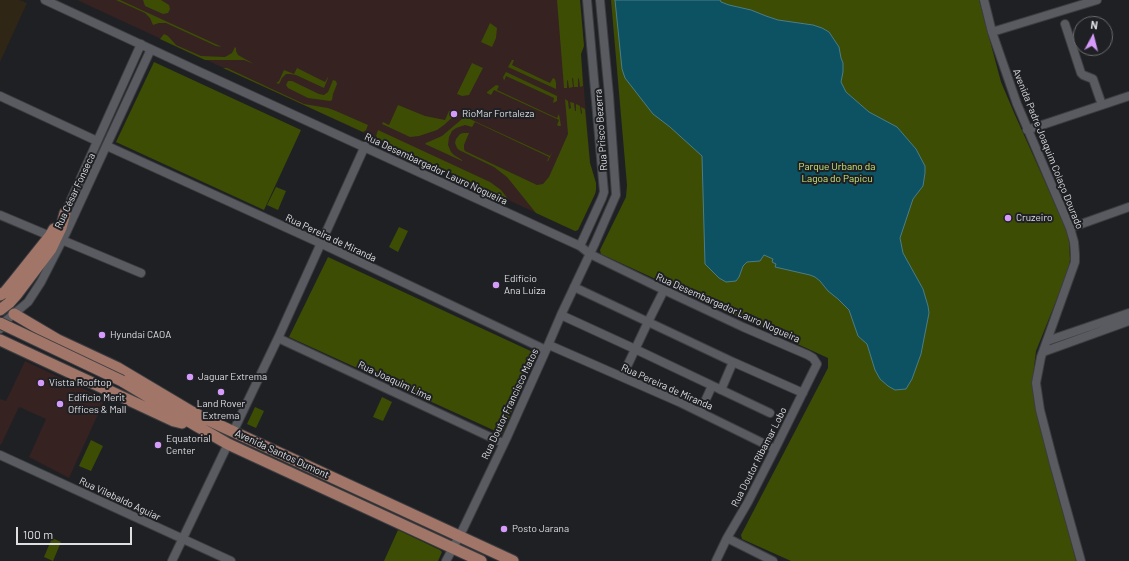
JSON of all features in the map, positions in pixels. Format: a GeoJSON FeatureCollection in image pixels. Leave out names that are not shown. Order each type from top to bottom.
{"type":"FeatureCollection","features":[{"type":"Feature","properties":{"kind":"main road"},"geometry":{"type":"LineString","coordinates":[[0,295],[5,292],[50,236],[56,225],[66,213]]}},
{"type":"Feature","properties":{"kind":"main road"},"geometry":{"type":"LineString","coordinates":[[0,310],[18,294],[51,249],[66,213]]}},
{"type":"Feature","properties":{"kind":"main road","name":"Avenida Santos Dumont"},"geometry":{"type":"LineString","coordinates":[[14,314],[58,340],[118,368],[192,412],[513,561]]}},
{"type":"Feature","properties":{"kind":"main road","name":"Avenida Santos Dumont"},"geometry":{"type":"LineString","coordinates":[[0,323],[122,381],[228,444],[480,561]]}},
{"type":"Feature","properties":{"kind":"main road"},"geometry":{"type":"LineString","coordinates":[[1,344],[174,421],[195,425]]}},
{"type":"Feature","properties":{"kind":"main road"},"geometry":{"type":"LineString","coordinates":[[346,498],[351,486]]}},
{"type":"Feature","properties":{"kind":"street","name":"Rua Desembargador Lauro Nogueira"},"geometry":{"type":"LineString","coordinates":[[46,0],[580,246],[590,254],[743,327],[808,355],[816,361]]}},
{"type":"Feature","properties":{"kind":"street","name":"Rua Prisco Bezerra"},"geometry":{"type":"LineString","coordinates":[[580,246],[604,192],[587,0]]}},
{"type":"Feature","properties":{"kind":"street","name":"Rua Prisco Bezerra"},"geometry":{"type":"LineString","coordinates":[[590,254],[614,200],[616,190],[600,0]]}},
{"type":"Feature","properties":{"kind":"street","name":"Avenida Padre Joaquim Colaço Dourado"},"geometry":{"type":"LineString","coordinates":[[984,0],[992,32],[1016,104],[1070,228],[1074,242],[1075,261],[1043,352],[1036,379],[1038,401],[1081,561]]}},
{"type":"Feature","properties":{"kind":"street"},"geometry":{"type":"LineString","coordinates":[[992,32],[1097,0]]}},
{"type":"Feature","properties":{"kind":"street"},"geometry":{"type":"LineString","coordinates":[[1065,24],[1082,73],[1083,75],[1093,79],[1102,105]]}},
{"type":"Feature","properties":{"kind":"street","name":"Rua César Fonseca"},"geometry":{"type":"LineString","coordinates":[[66,213],[141,44]]}},
{"type":"Feature","properties":{"kind":"street","name":"Rua César Fonseca"},"geometry":{"type":"LineString","coordinates":[[0,329],[3,323],[21,309],[35,293],[107,146],[151,49]]}},
{"type":"Feature","properties":{"kind":"street"},"geometry":{"type":"LineString","coordinates":[[0,96],[97,141]]}},
{"type":"Feature","properties":{"kind":"street"},"geometry":{"type":"LineString","coordinates":[[1027,130],[1129,96]]}},
{"type":"Feature","properties":{"kind":"street","name":"Rua Pereira de Miranda"},"geometry":{"type":"LineString","coordinates":[[107,146],[547,347],[679,402],[775,449]]}},
{"type":"Feature","properties":{"kind":"street"},"geometry":{"type":"LineString","coordinates":[[233,432],[278,338],[365,146]]}},
{"type":"Feature","properties":{"kind":"street"},"geometry":{"type":"LineString","coordinates":[[1070,228],[1129,208]]}},
{"type":"Feature","properties":{"kind":"street"},"geometry":{"type":"LineString","coordinates":[[0,214],[50,236]]}},
{"type":"Feature","properties":{"kind":"street"},"geometry":{"type":"LineString","coordinates":[[62,240],[141,273]]}},
{"type":"Feature","properties":{"kind":"street","name":"Rua Doutor Francisco Matos"},"geometry":{"type":"LineString","coordinates":[[446,561],[503,443],[590,254]]}},
{"type":"Feature","properties":{"kind":"street"},"geometry":{"type":"LineString","coordinates":[[574,287],[733,362],[803,393]]}},
{"type":"Feature","properties":{"kind":"street"},"geometry":{"type":"LineString","coordinates":[[622,377],[664,290]]}},
{"type":"Feature","properties":{"kind":"street"},"geometry":{"type":"LineString","coordinates":[[1047,341],[1129,313]]}},
{"type":"Feature","properties":{"kind":"street"},"geometry":{"type":"LineString","coordinates":[[561,315],[636,348],[770,413]]}},
{"type":"Feature","properties":{"kind":"street"},"geometry":{"type":"LineString","coordinates":[[1043,352],[1129,322]]}},
{"type":"Feature","properties":{"kind":"street","name":"Rua Joaquim Lima"},"geometry":{"type":"LineString","coordinates":[[278,338],[503,443]]}},
{"type":"Feature","properties":{"kind":"street","name":"Rua Doutor Ribamar Lobo"},"geometry":{"type":"LineString","coordinates":[[716,561],[727,538],[748,502],[803,393],[817,364],[816,361]]}},
{"type":"Feature","properties":{"kind":"street"},"geometry":{"type":"LineString","coordinates":[[721,390],[733,362]]}},
{"type":"Feature","properties":{"kind":"street"},"geometry":{"type":"LineString","coordinates":[[700,412],[712,386]]}},
{"type":"Feature","properties":{"kind":"street"},"geometry":{"type":"LineString","coordinates":[[172,561],[228,444]]}},
{"type":"Feature","properties":{"kind":"street","name":"Rua Vilebaldo Aguiar"},"geometry":{"type":"LineString","coordinates":[[0,455],[231,561]]}},
{"type":"Feature","properties":{"kind":"street"},"geometry":{"type":"LineString","coordinates":[[727,538],[773,561]]}},
{"type":"Feature","properties":{"kind":"shaded area"},"geometry":{"type":"Polygon","coordinates":[[[0,0],[19,0],[27,3],[0,62],[0,0]]]}},
{"type":"Feature","properties":{"kind":"shaded area","name":"RioMar Fortaleza"},"geometry":{"type":"Polygon","coordinates":[[[77,0],[580,0],[584,46],[581,54],[590,163],[596,183],[595,194],[578,230],[575,231],[77,0]]]}},
{"type":"Feature","properties":{"kind":"shaded area"},"geometry":{"type":"Polygon","coordinates":[[[25,361],[105,399],[69,478],[29,457],[46,419],[19,407],[1,445],[0,444],[0,399],[6,401],[25,361]]]}},
{"type":"Feature","properties":{"kind":"green space"},"geometry":{"type":"Polygon","coordinates":[[[116,0],[120,0],[222,47],[216,46],[166,23],[153,25],[150,18],[145,13],[116,0]]]}},
{"type":"Feature","properties":{"kind":"green space"},"geometry":{"type":"Polygon","coordinates":[[[143,0],[161,0],[169,5],[170,9],[168,13],[163,14],[145,6],[143,0]]]}},
{"type":"Feature","properties":{"kind":"green space"},"geometry":{"type":"Polygon","coordinates":[[[557,0],[580,0],[584,46],[581,54],[583,86],[580,87],[579,79],[578,78],[578,87],[574,87],[572,78],[573,87],[569,88],[567,80],[567,88],[564,88],[557,0]]]}},
{"type":"Feature","properties":{"kind":"green space","name":"Parque Urbano da Lagoa do Papicu"},"geometry":{"type":"Polygon","coordinates":[[[611,0],[979,0],[1001,82],[1067,231],[1069,242],[1070,260],[1068,271],[1036,351],[1032,384],[1043,438],[1076,561],[791,561],[742,539],[741,535],[828,368],[828,358],[601,254],[600,250],[626,197],[627,185],[611,0]]]}},
{"type":"Feature","properties":{"kind":"green space"},"geometry":{"type":"Polygon","coordinates":[[[490,23],[497,28],[496,38],[492,47],[481,42],[490,23]]]}},
{"type":"Feature","properties":{"kind":"green space"},"geometry":{"type":"Polygon","coordinates":[[[164,34],[168,36],[176,45],[201,56],[225,57],[232,53],[235,47],[238,55],[254,64],[244,60],[205,60],[160,39],[164,34]]]}},
{"type":"Feature","properties":{"kind":"green space"},"geometry":{"type":"Polygon","coordinates":[[[512,60],[514,60],[512,65],[550,83],[553,78],[555,79],[556,89],[508,67],[512,60]]]}},
{"type":"Feature","properties":{"kind":"green space"},"geometry":{"type":"Polygon","coordinates":[[[154,62],[301,130],[264,210],[116,142],[154,62]]]}},
{"type":"Feature","properties":{"kind":"green space"},"geometry":{"type":"Polygon","coordinates":[[[472,63],[483,68],[469,95],[462,96],[457,94],[472,63]]]}},
{"type":"Feature","properties":{"kind":"green space"},"geometry":{"type":"Polygon","coordinates":[[[223,68],[227,68],[304,104],[328,108],[336,111],[368,125],[366,130],[363,132],[223,68]]]}},
{"type":"Feature","properties":{"kind":"green space"},"geometry":{"type":"Polygon","coordinates":[[[297,68],[325,82],[328,77],[324,88],[296,75],[290,74],[286,74],[279,84],[276,83],[279,81],[284,70],[294,74],[297,68]]]}},
{"type":"Feature","properties":{"kind":"green space"},"geometry":{"type":"Polygon","coordinates":[[[506,72],[557,96],[557,101],[553,103],[554,98],[506,76],[504,81],[503,77],[506,72]]]}},
{"type":"Feature","properties":{"kind":"green space"},"geometry":{"type":"Polygon","coordinates":[[[333,80],[336,81],[337,84],[332,100],[330,101],[308,98],[288,88],[286,85],[288,81],[292,81],[324,95],[328,92],[333,80]]]}},
{"type":"Feature","properties":{"kind":"green space"},"geometry":{"type":"Polygon","coordinates":[[[496,85],[499,86],[497,90],[557,118],[559,114],[561,126],[557,125],[559,120],[494,90],[491,95],[487,93],[496,85]]]}},
{"type":"Feature","properties":{"kind":"green space"},"geometry":{"type":"Polygon","coordinates":[[[565,99],[568,101],[569,109],[571,108],[570,102],[574,103],[575,111],[576,104],[580,106],[581,114],[581,107],[585,109],[590,163],[596,183],[595,194],[578,230],[575,231],[536,213],[507,177],[494,167],[459,150],[455,143],[460,134],[469,133],[464,145],[465,151],[537,185],[543,184],[549,177],[568,134],[565,99]]]}},
{"type":"Feature","properties":{"kind":"green space"},"geometry":{"type":"Polygon","coordinates":[[[398,105],[425,116],[445,120],[449,111],[456,114],[437,130],[419,136],[410,137],[382,124],[383,122],[389,125],[398,105]]]}},
{"type":"Feature","properties":{"kind":"green space"},"geometry":{"type":"Polygon","coordinates":[[[469,113],[472,114],[470,119],[550,156],[553,151],[548,161],[549,157],[475,122],[472,127],[465,125],[456,128],[452,131],[449,137],[448,145],[451,152],[462,161],[425,144],[442,136],[469,113]]]}},
{"type":"Feature","properties":{"kind":"green space"},"geometry":{"type":"Polygon","coordinates":[[[378,130],[490,182],[501,190],[508,199],[378,139],[376,136],[378,130]]]}},
{"type":"Feature","properties":{"kind":"green space"},"geometry":{"type":"Polygon","coordinates":[[[276,187],[286,191],[278,210],[267,205],[276,187]]]}},
{"type":"Feature","properties":{"kind":"green space"},"geometry":{"type":"Polygon","coordinates":[[[399,227],[408,231],[398,252],[389,247],[399,227]]]}},
{"type":"Feature","properties":{"kind":"green space"},"geometry":{"type":"Polygon","coordinates":[[[328,257],[537,354],[502,434],[289,337],[328,257]]]}},
{"type":"Feature","properties":{"kind":"green space"},"geometry":{"type":"Polygon","coordinates":[[[382,397],[392,402],[383,421],[373,417],[382,397]]]}},
{"type":"Feature","properties":{"kind":"green space"},"geometry":{"type":"Polygon","coordinates":[[[255,407],[264,411],[256,428],[247,424],[255,407]]]}},
{"type":"Feature","properties":{"kind":"green space"},"geometry":{"type":"Polygon","coordinates":[[[91,440],[103,446],[91,471],[79,466],[91,440]]]}},
{"type":"Feature","properties":{"kind":"green space"},"geometry":{"type":"Polygon","coordinates":[[[398,530],[440,550],[442,552],[438,561],[384,561],[398,530]]]}},
{"type":"Feature","properties":{"kind":"green space"},"geometry":{"type":"Polygon","coordinates":[[[52,538],[61,542],[53,561],[44,557],[52,538]]]}},
{"type":"Feature","properties":{"kind":"water"},"geometry":{"type":"Polygon","coordinates":[[[615,0],[720,0],[721,2],[729,5],[751,10],[778,20],[813,25],[829,32],[839,47],[843,63],[841,82],[846,92],[869,112],[897,127],[916,149],[925,166],[923,186],[913,199],[900,238],[903,253],[923,289],[929,313],[921,354],[912,379],[906,389],[895,390],[880,379],[875,370],[867,344],[858,336],[849,310],[815,277],[775,267],[776,264],[772,262],[773,259],[764,255],[760,261],[747,262],[743,266],[736,281],[726,282],[719,278],[705,264],[702,156],[653,114],[625,78],[622,69],[615,0]]]}},
{"type":"Feature","properties":{"kind":"place","name":"RioMar Fortaleza"},"geometry":{"type":"Point","coordinates":[454,114]}},
{"type":"Feature","properties":{"kind":"place","name":"Cruzeiro"},"geometry":{"type":"Point","coordinates":[1008,218]}},
{"type":"Feature","properties":{"kind":"place","name":"Edifício Ana Luiza"},"geometry":{"type":"Point","coordinates":[496,285]}},
{"type":"Feature","properties":{"kind":"place","name":"Hyundai CAOA"},"geometry":{"type":"Point","coordinates":[102,335]}},
{"type":"Feature","properties":{"kind":"place","name":"Jaguar Extrema"},"geometry":{"type":"Point","coordinates":[190,377]}},
{"type":"Feature","properties":{"kind":"place","name":"Vistta Rooftop"},"geometry":{"type":"Point","coordinates":[41,383]}},
{"type":"Feature","properties":{"kind":"place","name":"Land Rover Extrema"},"geometry":{"type":"Point","coordinates":[221,392]}},
{"type":"Feature","properties":{"kind":"place","name":"Edifício Merit Offices & Mall"},"geometry":{"type":"Point","coordinates":[60,404]}},
{"type":"Feature","properties":{"kind":"place","name":"Equatorial Center"},"geometry":{"type":"Point","coordinates":[158,445]}},
{"type":"Feature","properties":{"kind":"place","name":"Posto Jarana"},"geometry":{"type":"Point","coordinates":[504,529]}}]}
